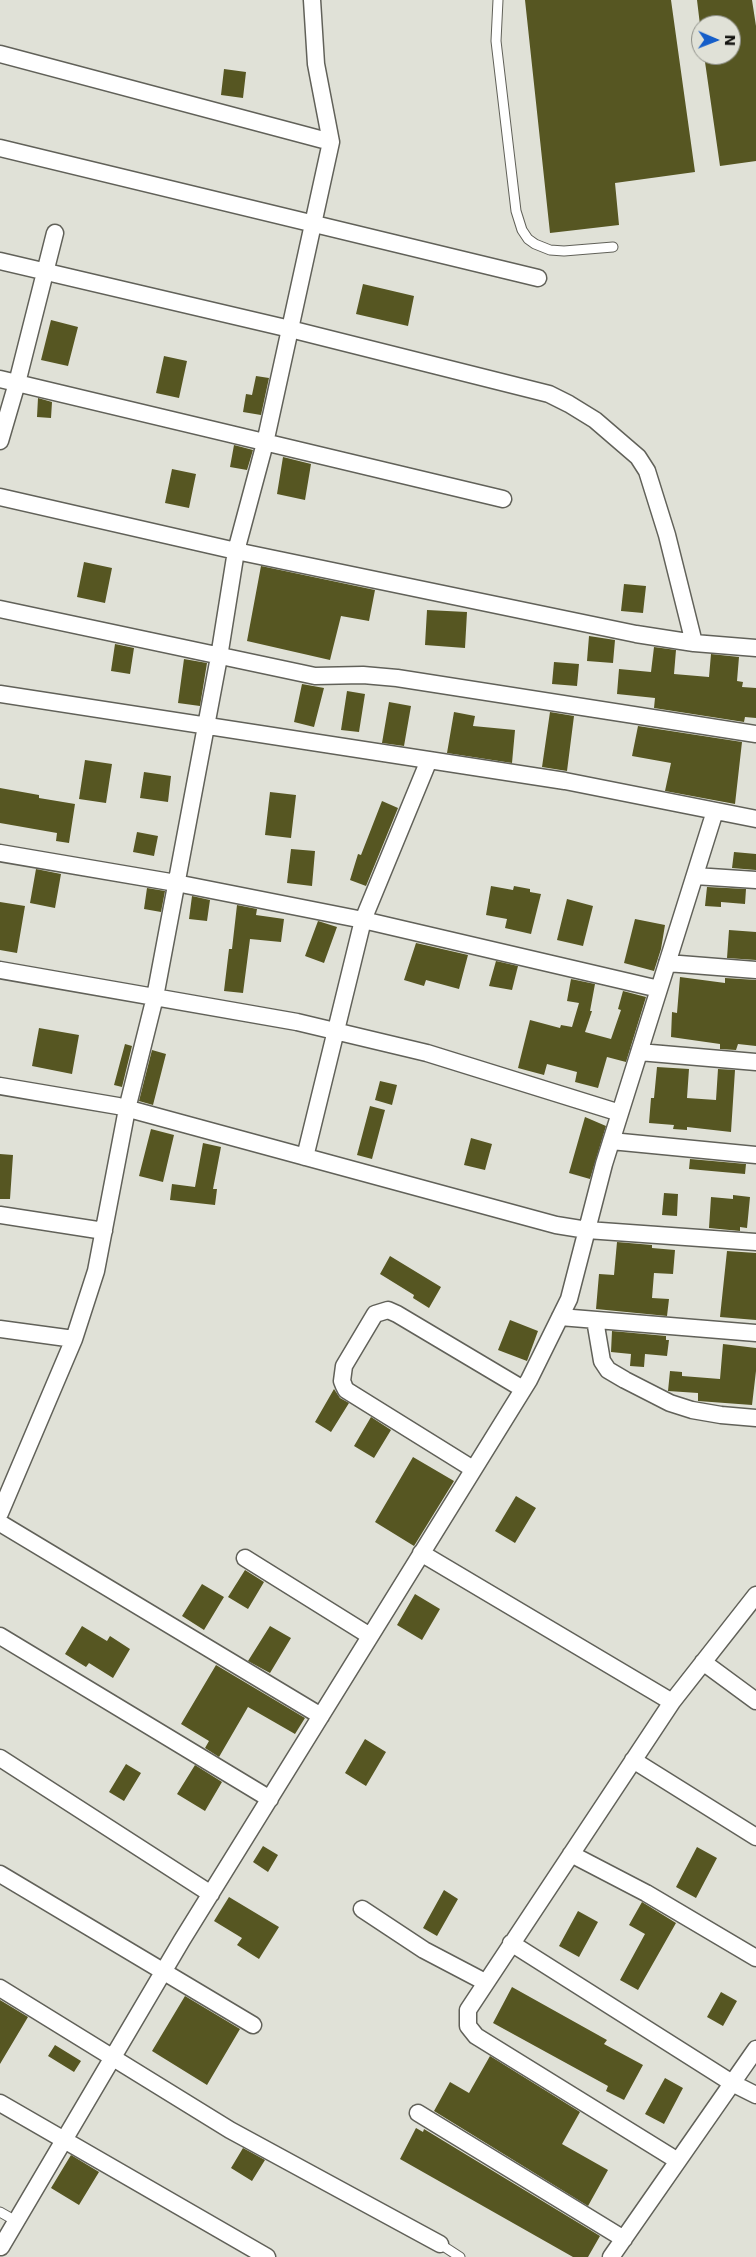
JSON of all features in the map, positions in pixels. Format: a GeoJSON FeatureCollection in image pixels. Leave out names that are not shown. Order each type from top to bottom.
{"type":"FeatureCollection","features":[{"type":"Feature","properties":{"kind":"street"},"geometry":{"type":"LineString","coordinates":[[0,1513],[74,1340],[96,1271],[126,1109],[155,997],[219,657],[236,551],[266,443],[331,142],[316,64],[312,0]]}},
{"type":"Feature","properties":{"kind":"street"},"geometry":{"type":"LineString","coordinates":[[0,54],[331,142]]}},
{"type":"Feature","properties":{"kind":"street"},"geometry":{"type":"LineString","coordinates":[[0,148],[538,278]]}},
{"type":"Feature","properties":{"kind":"street"},"geometry":{"type":"LineString","coordinates":[[0,441],[17,383],[55,233]]}},
{"type":"Feature","properties":{"kind":"street"},"geometry":{"type":"LineString","coordinates":[[0,261],[290,329],[549,394],[594,420],[638,457],[647,471],[667,535],[694,643]]}},
{"type":"Feature","properties":{"kind":"street"},"geometry":{"type":"LineString","coordinates":[[0,379],[503,499]]}},
{"type":"Feature","properties":{"kind":"street"},"geometry":{"type":"LineString","coordinates":[[0,497],[236,551],[636,634],[694,643],[756,648]]}},
{"type":"Feature","properties":{"kind":"street"},"geometry":{"type":"LineString","coordinates":[[0,609],[315,676],[363,675],[397,678],[756,734]]}},
{"type":"Feature","properties":{"kind":"street"},"geometry":{"type":"LineString","coordinates":[[0,694],[565,781],[756,819]]}},
{"type":"Feature","properties":{"kind":"street"},"geometry":{"type":"LineString","coordinates":[[305,1157],[363,920],[429,760]]}},
{"type":"Feature","properties":{"kind":"street"},"geometry":{"type":"LineString","coordinates":[[1,2247],[163,1972],[523,1389],[569,1299],[611,1141],[715,811]]}},
{"type":"Feature","properties":{"kind":"street"},"geometry":{"type":"LineString","coordinates":[[0,853],[176,883],[363,920],[659,989]]}},
{"type":"Feature","properties":{"kind":"street"},"geometry":{"type":"LineString","coordinates":[[695,876],[756,880]]}},
{"type":"Feature","properties":{"kind":"street"},"geometry":{"type":"LineString","coordinates":[[667,963],[756,970]]}},
{"type":"Feature","properties":{"kind":"street"},"geometry":{"type":"LineString","coordinates":[[0,970],[297,1022],[427,1053],[620,1113]]}},
{"type":"Feature","properties":{"kind":"street"},"geometry":{"type":"LineString","coordinates":[[639,1052],[756,1062]]}},
{"type":"Feature","properties":{"kind":"street"},"geometry":{"type":"LineString","coordinates":[[0,1086],[126,1109],[556,1225],[587,1230],[756,1242]]}},
{"type":"Feature","properties":{"kind":"street"},"geometry":{"type":"LineString","coordinates":[[611,1141],[756,1154]]}},
{"type":"Feature","properties":{"kind":"street"},"geometry":{"type":"LineString","coordinates":[[0,1215],[104,1231]]}},
{"type":"Feature","properties":{"kind":"street"},"geometry":{"type":"LineString","coordinates":[[473,1469],[346,1390],[342,1380],[344,1366],[375,1314],[388,1310],[397,1314],[523,1389]]}},
{"type":"Feature","properties":{"kind":"street"},"geometry":{"type":"LineString","coordinates":[[560,1317],[756,1333]]}},
{"type":"Feature","properties":{"kind":"street"},"geometry":{"type":"LineString","coordinates":[[595,1320],[602,1361],[608,1370],[670,1403],[692,1410],[756,1418]]}},
{"type":"Feature","properties":{"kind":"street"},"geometry":{"type":"LineString","coordinates":[[0,1329],[74,1340]]}},
{"type":"Feature","properties":{"kind":"street"},"geometry":{"type":"LineString","coordinates":[[0,1523],[321,1716]]}},
{"type":"Feature","properties":{"kind":"street"},"geometry":{"type":"LineString","coordinates":[[421,1553],[672,1702]]}},
{"type":"Feature","properties":{"kind":"street"},"geometry":{"type":"LineString","coordinates":[[245,1558],[370,1636]]}},
{"type":"Feature","properties":{"kind":"street"},"geometry":{"type":"LineString","coordinates":[[678,2161],[471,2032],[467,2018],[468,2010],[672,1702],[756,1595]]}},
{"type":"Feature","properties":{"kind":"street"},"geometry":{"type":"LineString","coordinates":[[0,1636],[270,1799]]}},
{"type":"Feature","properties":{"kind":"street"},"geometry":{"type":"LineString","coordinates":[[703,1662],[756,1701]]}},
{"type":"Feature","properties":{"kind":"street"},"geometry":{"type":"LineString","coordinates":[[0,1758],[211,1894]]}},
{"type":"Feature","properties":{"kind":"street"},"geometry":{"type":"LineString","coordinates":[[633,1760],[756,1837]]}},
{"type":"Feature","properties":{"kind":"street"},"geometry":{"type":"LineString","coordinates":[[571,1854],[646,1893],[756,1958]]}},
{"type":"Feature","properties":{"kind":"street"},"geometry":{"type":"LineString","coordinates":[[0,1874],[253,2025]]}},
{"type":"Feature","properties":{"kind":"street"},"geometry":{"type":"LineString","coordinates":[[362,1910],[424,1950],[485,1982]]}},
{"type":"Feature","properties":{"kind":"street"},"geometry":{"type":"LineString","coordinates":[[511,1943],[732,2083],[756,2095]]}},
{"type":"Feature","properties":{"kind":"street"},"geometry":{"type":"LineString","coordinates":[[0,1988],[230,2130],[440,2244]]}},
{"type":"Feature","properties":{"kind":"street"},"geometry":{"type":"LineString","coordinates":[[612,2257],[756,2049]]}},
{"type":"Feature","properties":{"kind":"street"},"geometry":{"type":"LineString","coordinates":[[0,2103],[267,2257]]}},
{"type":"Feature","properties":{"kind":"street"},"geometry":{"type":"LineString","coordinates":[[418,2113],[624,2239]]}},
{"type":"Feature","properties":{"kind":"lane"},"geometry":{"type":"LineString","coordinates":[[498,0],[496,41],[516,211],[522,230],[528,239],[535,244],[550,250],[564,251],[613,247]]}},
{"type":"Feature","properties":{"kind":"lane"},"geometry":{"type":"LineString","coordinates":[[0,2212],[16,2221]]}},
{"type":"Feature","properties":{"kind":"lane"},"geometry":{"type":"LineString","coordinates":[[440,2244],[460,2257]]}},
{"type":"Feature","properties":{"kind":"building"},"geometry":{"type":"Polygon","coordinates":[[[525,0],[671,0],[695,172],[615,183],[619,225],[550,233],[525,0]]]}},
{"type":"Feature","properties":{"kind":"building"},"geometry":{"type":"Polygon","coordinates":[[[697,0],[752,0],[756,26],[756,161],[720,166],[705,65],[741,65],[741,15],[699,15],[697,0]]]}},
{"type":"Feature","properties":{"kind":"building"},"geometry":{"type":"Polygon","coordinates":[[[224,69],[246,72],[243,98],[221,95],[224,69]]]}},
{"type":"Feature","properties":{"kind":"building"},"geometry":{"type":"Polygon","coordinates":[[[363,284],[414,296],[408,326],[356,314],[363,284]]]}},
{"type":"Feature","properties":{"kind":"building"},"geometry":{"type":"Polygon","coordinates":[[[51,320],[78,327],[68,366],[41,360],[51,320]]]}},
{"type":"Feature","properties":{"kind":"building"},"geometry":{"type":"Polygon","coordinates":[[[164,356],[187,361],[179,398],[156,393],[164,356]]]}},
{"type":"Feature","properties":{"kind":"building"},"geometry":{"type":"Polygon","coordinates":[[[256,376],[269,378],[261,415],[243,412],[246,394],[252,395],[256,376]]]}},
{"type":"Feature","properties":{"kind":"building"},"geometry":{"type":"Polygon","coordinates":[[[38,398],[52,402],[51,418],[37,417],[38,398]]]}},
{"type":"Feature","properties":{"kind":"building"},"geometry":{"type":"Polygon","coordinates":[[[234,445],[253,450],[247,470],[230,467],[234,445]]]}},
{"type":"Feature","properties":{"kind":"building"},"geometry":{"type":"Polygon","coordinates":[[[283,457],[311,464],[305,500],[277,494],[283,457]]]}},
{"type":"Feature","properties":{"kind":"building"},"geometry":{"type":"Polygon","coordinates":[[[172,469],[196,474],[189,508],[165,503],[172,469]]]}},
{"type":"Feature","properties":{"kind":"building"},"geometry":{"type":"Polygon","coordinates":[[[84,562],[112,568],[105,603],[77,597],[84,562]]]}},
{"type":"Feature","properties":{"kind":"building"},"geometry":{"type":"Polygon","coordinates":[[[261,566],[375,590],[369,621],[341,616],[330,660],[247,641],[261,566]]]}},
{"type":"Feature","properties":{"kind":"building"},"geometry":{"type":"Polygon","coordinates":[[[624,584],[646,586],[643,613],[621,611],[624,584]]]}},
{"type":"Feature","properties":{"kind":"building"},"geometry":{"type":"Polygon","coordinates":[[[427,610],[467,612],[465,648],[425,645],[427,610]]]}},
{"type":"Feature","properties":{"kind":"building"},"geometry":{"type":"Polygon","coordinates":[[[589,636],[615,640],[613,663],[587,661],[589,636]]]}},
{"type":"Feature","properties":{"kind":"building"},"geometry":{"type":"Polygon","coordinates":[[[115,644],[134,648],[130,674],[111,671],[115,644]]]}},
{"type":"Feature","properties":{"kind":"building"},"geometry":{"type":"Polygon","coordinates":[[[654,647],[676,650],[674,674],[709,677],[711,654],[739,657],[737,681],[743,682],[742,687],[756,688],[756,718],[745,717],[744,722],[654,708],[655,698],[617,694],[619,669],[651,672],[654,647]]]}},
{"type":"Feature","properties":{"kind":"building"},"geometry":{"type":"Polygon","coordinates":[[[184,659],[207,663],[200,706],[178,703],[184,659]]]}},
{"type":"Feature","properties":{"kind":"building"},"geometry":{"type":"Polygon","coordinates":[[[554,662],[579,664],[577,686],[552,684],[554,662]]]}},
{"type":"Feature","properties":{"kind":"building"},"geometry":{"type":"Polygon","coordinates":[[[302,684],[324,688],[314,727],[294,722],[302,684]]]}},
{"type":"Feature","properties":{"kind":"building"},"geometry":{"type":"Polygon","coordinates":[[[347,691],[365,694],[359,732],[341,730],[347,691]]]}},
{"type":"Feature","properties":{"kind":"building"},"geometry":{"type":"Polygon","coordinates":[[[389,702],[411,706],[404,746],[382,743],[389,702]]]}},
{"type":"Feature","properties":{"kind":"building"},"geometry":{"type":"Polygon","coordinates":[[[454,712],[475,716],[473,726],[515,730],[512,763],[447,753],[454,712]]]}},
{"type":"Feature","properties":{"kind":"building"},"geometry":{"type":"Polygon","coordinates":[[[550,712],[574,716],[567,771],[542,767],[550,712]]]}},
{"type":"Feature","properties":{"kind":"building"},"geometry":{"type":"Polygon","coordinates":[[[638,726],[742,742],[735,804],[665,791],[671,763],[632,756],[638,726]]]}},
{"type":"Feature","properties":{"kind":"building"},"geometry":{"type":"Polygon","coordinates":[[[85,760],[112,764],[106,803],[79,799],[85,760]]]}},
{"type":"Feature","properties":{"kind":"building"},"geometry":{"type":"Polygon","coordinates":[[[144,772],[171,776],[168,802],[140,798],[144,772]]]}},
{"type":"Feature","properties":{"kind":"building"},"geometry":{"type":"Polygon","coordinates":[[[0,788],[39,795],[39,798],[75,804],[69,843],[56,841],[57,833],[0,823],[0,788]]]}},
{"type":"Feature","properties":{"kind":"building"},"geometry":{"type":"Polygon","coordinates":[[[270,792],[296,795],[291,838],[265,835],[270,792]]]}},
{"type":"Feature","properties":{"kind":"building"},"geometry":{"type":"Polygon","coordinates":[[[382,801],[398,808],[366,886],[350,880],[358,854],[361,855],[382,801]]]}},
{"type":"Feature","properties":{"kind":"building"},"geometry":{"type":"Polygon","coordinates":[[[137,832],[158,836],[154,856],[133,852],[137,832]]]}},
{"type":"Feature","properties":{"kind":"building"},"geometry":{"type":"Polygon","coordinates":[[[291,849],[315,851],[312,886],[287,883],[291,849]]]}},
{"type":"Feature","properties":{"kind":"building"},"geometry":{"type":"Polygon","coordinates":[[[734,852],[756,854],[756,870],[732,868],[734,852]]]}},
{"type":"Feature","properties":{"kind":"building"},"geometry":{"type":"Polygon","coordinates":[[[36,869],[61,874],[55,908],[30,903],[36,869]]]}},
{"type":"Feature","properties":{"kind":"building"},"geometry":{"type":"Polygon","coordinates":[[[491,886],[513,890],[514,886],[530,889],[530,892],[541,894],[531,934],[505,928],[507,919],[486,915],[491,886]]]}},
{"type":"Feature","properties":{"kind":"building"},"geometry":{"type":"Polygon","coordinates":[[[707,887],[746,889],[745,904],[721,902],[721,907],[705,906],[707,887]]]}},
{"type":"Feature","properties":{"kind":"building"},"geometry":{"type":"Polygon","coordinates":[[[147,888],[165,891],[161,912],[144,909],[147,888]]]}},
{"type":"Feature","properties":{"kind":"building"},"geometry":{"type":"Polygon","coordinates":[[[192,896],[210,900],[207,921],[189,919],[192,896]]]}},
{"type":"Feature","properties":{"kind":"building"},"geometry":{"type":"Polygon","coordinates":[[[567,899],[593,906],[583,946],[557,940],[567,899]]]}},
{"type":"Feature","properties":{"kind":"building"},"geometry":{"type":"Polygon","coordinates":[[[0,902],[25,906],[17,953],[0,950],[0,902]]]}},
{"type":"Feature","properties":{"kind":"building"},"geometry":{"type":"Polygon","coordinates":[[[237,905],[257,909],[256,915],[284,919],[281,942],[250,939],[243,993],[224,991],[229,949],[232,949],[237,905]]]}},
{"type":"Feature","properties":{"kind":"building"},"geometry":{"type":"Polygon","coordinates":[[[635,919],[665,925],[661,949],[654,971],[624,963],[635,919]]]}},
{"type":"Feature","properties":{"kind":"building"},"geometry":{"type":"Polygon","coordinates":[[[318,921],[337,927],[324,963],[305,956],[318,921]]]}},
{"type":"Feature","properties":{"kind":"building"},"geometry":{"type":"Polygon","coordinates":[[[729,930],[756,932],[756,960],[727,958],[729,930]]]}},
{"type":"Feature","properties":{"kind":"building"},"geometry":{"type":"Polygon","coordinates":[[[416,943],[468,955],[459,989],[426,980],[424,986],[404,980],[416,943]]]}},
{"type":"Feature","properties":{"kind":"building"},"geometry":{"type":"Polygon","coordinates":[[[496,961],[518,966],[512,990],[489,986],[496,961]]]}},
{"type":"Feature","properties":{"kind":"building"},"geometry":{"type":"Polygon","coordinates":[[[680,977],[725,983],[725,978],[756,980],[756,1046],[738,1044],[736,1050],[720,1049],[720,1044],[671,1037],[672,1012],[677,1013],[680,977]]]}},
{"type":"Feature","properties":{"kind":"building"},"geometry":{"type":"Polygon","coordinates":[[[571,979],[595,984],[590,1011],[592,1011],[585,1032],[611,1039],[621,1010],[618,1009],[623,991],[646,997],[626,1062],[607,1057],[598,1088],[575,1082],[577,1072],[547,1064],[544,1075],[518,1068],[530,1020],[560,1028],[561,1025],[572,1027],[579,1003],[567,1001],[571,979]]]}},
{"type":"Feature","properties":{"kind":"building"},"geometry":{"type":"Polygon","coordinates":[[[39,1028],[79,1035],[72,1074],[32,1066],[39,1028]]]}},
{"type":"Feature","properties":{"kind":"building"},"geometry":{"type":"Polygon","coordinates":[[[125,1044],[132,1046],[122,1087],[114,1085],[125,1044]]]}},
{"type":"Feature","properties":{"kind":"building"},"geometry":{"type":"Polygon","coordinates":[[[152,1050],[166,1054],[153,1105],[139,1101],[152,1050]]]}},
{"type":"Feature","properties":{"kind":"building"},"geometry":{"type":"Polygon","coordinates":[[[657,1067],[689,1069],[687,1098],[716,1100],[718,1069],[735,1070],[731,1132],[687,1127],[687,1130],[673,1129],[674,1125],[649,1123],[651,1098],[654,1098],[657,1067]]]}},
{"type":"Feature","properties":{"kind":"building"},"geometry":{"type":"Polygon","coordinates":[[[380,1081],[397,1085],[392,1105],[375,1100],[380,1081]]]}},
{"type":"Feature","properties":{"kind":"building"},"geometry":{"type":"Polygon","coordinates":[[[370,1106],[385,1110],[372,1159],[357,1155],[370,1106]]]}},
{"type":"Feature","properties":{"kind":"building"},"geometry":{"type":"Polygon","coordinates":[[[585,1117],[606,1126],[590,1179],[569,1173],[585,1117]]]}},
{"type":"Feature","properties":{"kind":"building"},"geometry":{"type":"Polygon","coordinates":[[[151,1129],[174,1135],[163,1182],[139,1176],[151,1129]]]}},
{"type":"Feature","properties":{"kind":"building"},"geometry":{"type":"Polygon","coordinates":[[[471,1138],[492,1144],[485,1170],[464,1165],[471,1138]]]}},
{"type":"Feature","properties":{"kind":"building"},"geometry":{"type":"Polygon","coordinates":[[[203,1143],[221,1147],[213,1189],[217,1189],[215,1205],[170,1200],[172,1184],[195,1187],[203,1143]]]}},
{"type":"Feature","properties":{"kind":"building"},"geometry":{"type":"Polygon","coordinates":[[[0,1154],[13,1155],[10,1199],[0,1199],[0,1154]]]}},
{"type":"Feature","properties":{"kind":"building"},"geometry":{"type":"Polygon","coordinates":[[[690,1159],[746,1164],[745,1174],[689,1169],[690,1159]]]}},
{"type":"Feature","properties":{"kind":"building"},"geometry":{"type":"Polygon","coordinates":[[[664,1193],[678,1194],[677,1216],[662,1215],[664,1193]]]}},
{"type":"Feature","properties":{"kind":"building"},"geometry":{"type":"Polygon","coordinates":[[[733,1195],[750,1197],[747,1228],[740,1227],[740,1231],[709,1228],[711,1197],[733,1199],[733,1195]]]}},
{"type":"Feature","properties":{"kind":"building"},"geometry":{"type":"Polygon","coordinates":[[[617,1242],[652,1245],[652,1248],[675,1250],[673,1274],[654,1273],[652,1298],[669,1299],[667,1316],[596,1309],[599,1274],[614,1275],[617,1242]]]}},
{"type":"Feature","properties":{"kind":"building"},"geometry":{"type":"Polygon","coordinates":[[[727,1251],[756,1253],[756,1320],[720,1317],[727,1251]]]}},
{"type":"Feature","properties":{"kind":"building"},"geometry":{"type":"Polygon","coordinates":[[[390,1256],[441,1287],[429,1308],[413,1298],[414,1295],[380,1274],[390,1256]]]}},
{"type":"Feature","properties":{"kind":"building"},"geometry":{"type":"Polygon","coordinates":[[[510,1320],[538,1331],[527,1361],[498,1350],[510,1320]]]}},
{"type":"Feature","properties":{"kind":"building"},"geometry":{"type":"Polygon","coordinates":[[[612,1331],[666,1336],[666,1340],[669,1340],[667,1356],[645,1354],[644,1367],[630,1366],[631,1354],[611,1352],[612,1331]]]}},
{"type":"Feature","properties":{"kind":"building"},"geometry":{"type":"Polygon","coordinates":[[[723,1344],[756,1348],[756,1371],[752,1405],[698,1401],[698,1393],[668,1391],[670,1371],[682,1372],[682,1376],[720,1379],[723,1344]]]}},
{"type":"Feature","properties":{"kind":"building"},"geometry":{"type":"Polygon","coordinates":[[[334,1389],[340,1398],[349,1403],[331,1432],[315,1422],[334,1389]]]}},
{"type":"Feature","properties":{"kind":"building"},"geometry":{"type":"Polygon","coordinates":[[[371,1417],[391,1430],[374,1458],[354,1446],[371,1417]]]}},
{"type":"Feature","properties":{"kind":"building"},"geometry":{"type":"Polygon","coordinates":[[[413,1457],[454,1481],[414,1546],[375,1522],[413,1457]]]}},
{"type":"Feature","properties":{"kind":"building"},"geometry":{"type":"Polygon","coordinates":[[[516,1496],[536,1508],[515,1543],[495,1531],[516,1496]]]}},
{"type":"Feature","properties":{"kind":"building"},"geometry":{"type":"Polygon","coordinates":[[[245,1570],[264,1582],[248,1609],[228,1597],[245,1570]]]}},
{"type":"Feature","properties":{"kind":"building"},"geometry":{"type":"Polygon","coordinates":[[[202,1584],[224,1597],[204,1630],[182,1616],[202,1584]]]}},
{"type":"Feature","properties":{"kind":"building"},"geometry":{"type":"Polygon","coordinates":[[[415,1594],[440,1609],[422,1640],[397,1625],[415,1594]]]}},
{"type":"Feature","properties":{"kind":"building"},"geometry":{"type":"Polygon","coordinates":[[[82,1626],[107,1641],[110,1636],[130,1649],[113,1678],[89,1663],[86,1667],[65,1654],[82,1626]]]}},
{"type":"Feature","properties":{"kind":"building"},"geometry":{"type":"Polygon","coordinates":[[[270,1626],[291,1638],[270,1673],[248,1661],[270,1626]]]}},
{"type":"Feature","properties":{"kind":"building"},"geometry":{"type":"Polygon","coordinates":[[[216,1665],[305,1718],[295,1734],[248,1707],[219,1757],[205,1748],[209,1741],[181,1724],[216,1665]]]}},
{"type":"Feature","properties":{"kind":"building"},"geometry":{"type":"Polygon","coordinates":[[[365,1739],[386,1752],[366,1786],[345,1773],[365,1739]]]}},
{"type":"Feature","properties":{"kind":"building"},"geometry":{"type":"Polygon","coordinates":[[[126,1764],[141,1773],[124,1801],[109,1792],[126,1764]]]}},
{"type":"Feature","properties":{"kind":"building"},"geometry":{"type":"Polygon","coordinates":[[[195,1765],[222,1782],[205,1811],[177,1794],[195,1765]]]}},
{"type":"Feature","properties":{"kind":"building"},"geometry":{"type":"Polygon","coordinates":[[[263,1846],[278,1855],[268,1872],[253,1862],[263,1846]]]}},
{"type":"Feature","properties":{"kind":"building"},"geometry":{"type":"Polygon","coordinates":[[[697,1847],[717,1858],[696,1898],[676,1887],[697,1847]]]}},
{"type":"Feature","properties":{"kind":"building"},"geometry":{"type":"Polygon","coordinates":[[[444,1890],[458,1899],[437,1936],[423,1928],[444,1890]]]}},
{"type":"Feature","properties":{"kind":"building"},"geometry":{"type":"Polygon","coordinates":[[[229,1897],[279,1927],[259,1959],[237,1945],[242,1938],[214,1921],[229,1897]]]}},
{"type":"Feature","properties":{"kind":"building"},"geometry":{"type":"Polygon","coordinates":[[[642,1902],[676,1923],[638,1990],[620,1980],[645,1934],[629,1925],[642,1902]]]}},
{"type":"Feature","properties":{"kind":"building"},"geometry":{"type":"Polygon","coordinates":[[[578,1911],[598,1922],[579,1957],[559,1946],[578,1911]]]}},
{"type":"Feature","properties":{"kind":"building"},"geometry":{"type":"Polygon","coordinates":[[[512,1987],[607,2040],[604,2044],[643,2065],[624,2100],[606,2091],[608,2086],[493,2023],[512,1987]]]}},
{"type":"Feature","properties":{"kind":"building"},"geometry":{"type":"Polygon","coordinates":[[[721,1992],[737,2001],[723,2026],[707,2017],[721,1992]]]}},
{"type":"Feature","properties":{"kind":"building"},"geometry":{"type":"Polygon","coordinates":[[[185,1996],[240,2029],[207,2085],[152,2051],[185,1996]]]}},
{"type":"Feature","properties":{"kind":"building"},"geometry":{"type":"Polygon","coordinates":[[[0,2000],[28,2017],[0,2064],[0,2000]]]}},
{"type":"Feature","properties":{"kind":"building"},"geometry":{"type":"Polygon","coordinates":[[[55,2045],[81,2061],[74,2072],[48,2056],[55,2045]]]}},
{"type":"Feature","properties":{"kind":"building"},"geometry":{"type":"Polygon","coordinates":[[[490,2056],[580,2112],[562,2144],[608,2170],[588,2206],[434,2111],[450,2082],[469,2093],[490,2056]]]}},
{"type":"Feature","properties":{"kind":"building"},"geometry":{"type":"Polygon","coordinates":[[[665,2078],[683,2088],[664,2124],[645,2114],[665,2078]]]}},
{"type":"Feature","properties":{"kind":"building"},"geometry":{"type":"Polygon","coordinates":[[[416,2128],[423,2132],[424,2129],[600,2236],[588,2257],[573,2257],[400,2159],[416,2128]]]}},
{"type":"Feature","properties":{"kind":"building"},"geometry":{"type":"Polygon","coordinates":[[[243,2148],[265,2160],[252,2181],[231,2168],[243,2148]]]}},
{"type":"Feature","properties":{"kind":"building"},"geometry":{"type":"Polygon","coordinates":[[[71,2155],[99,2172],[79,2205],[51,2188],[71,2155]]]}}]}
